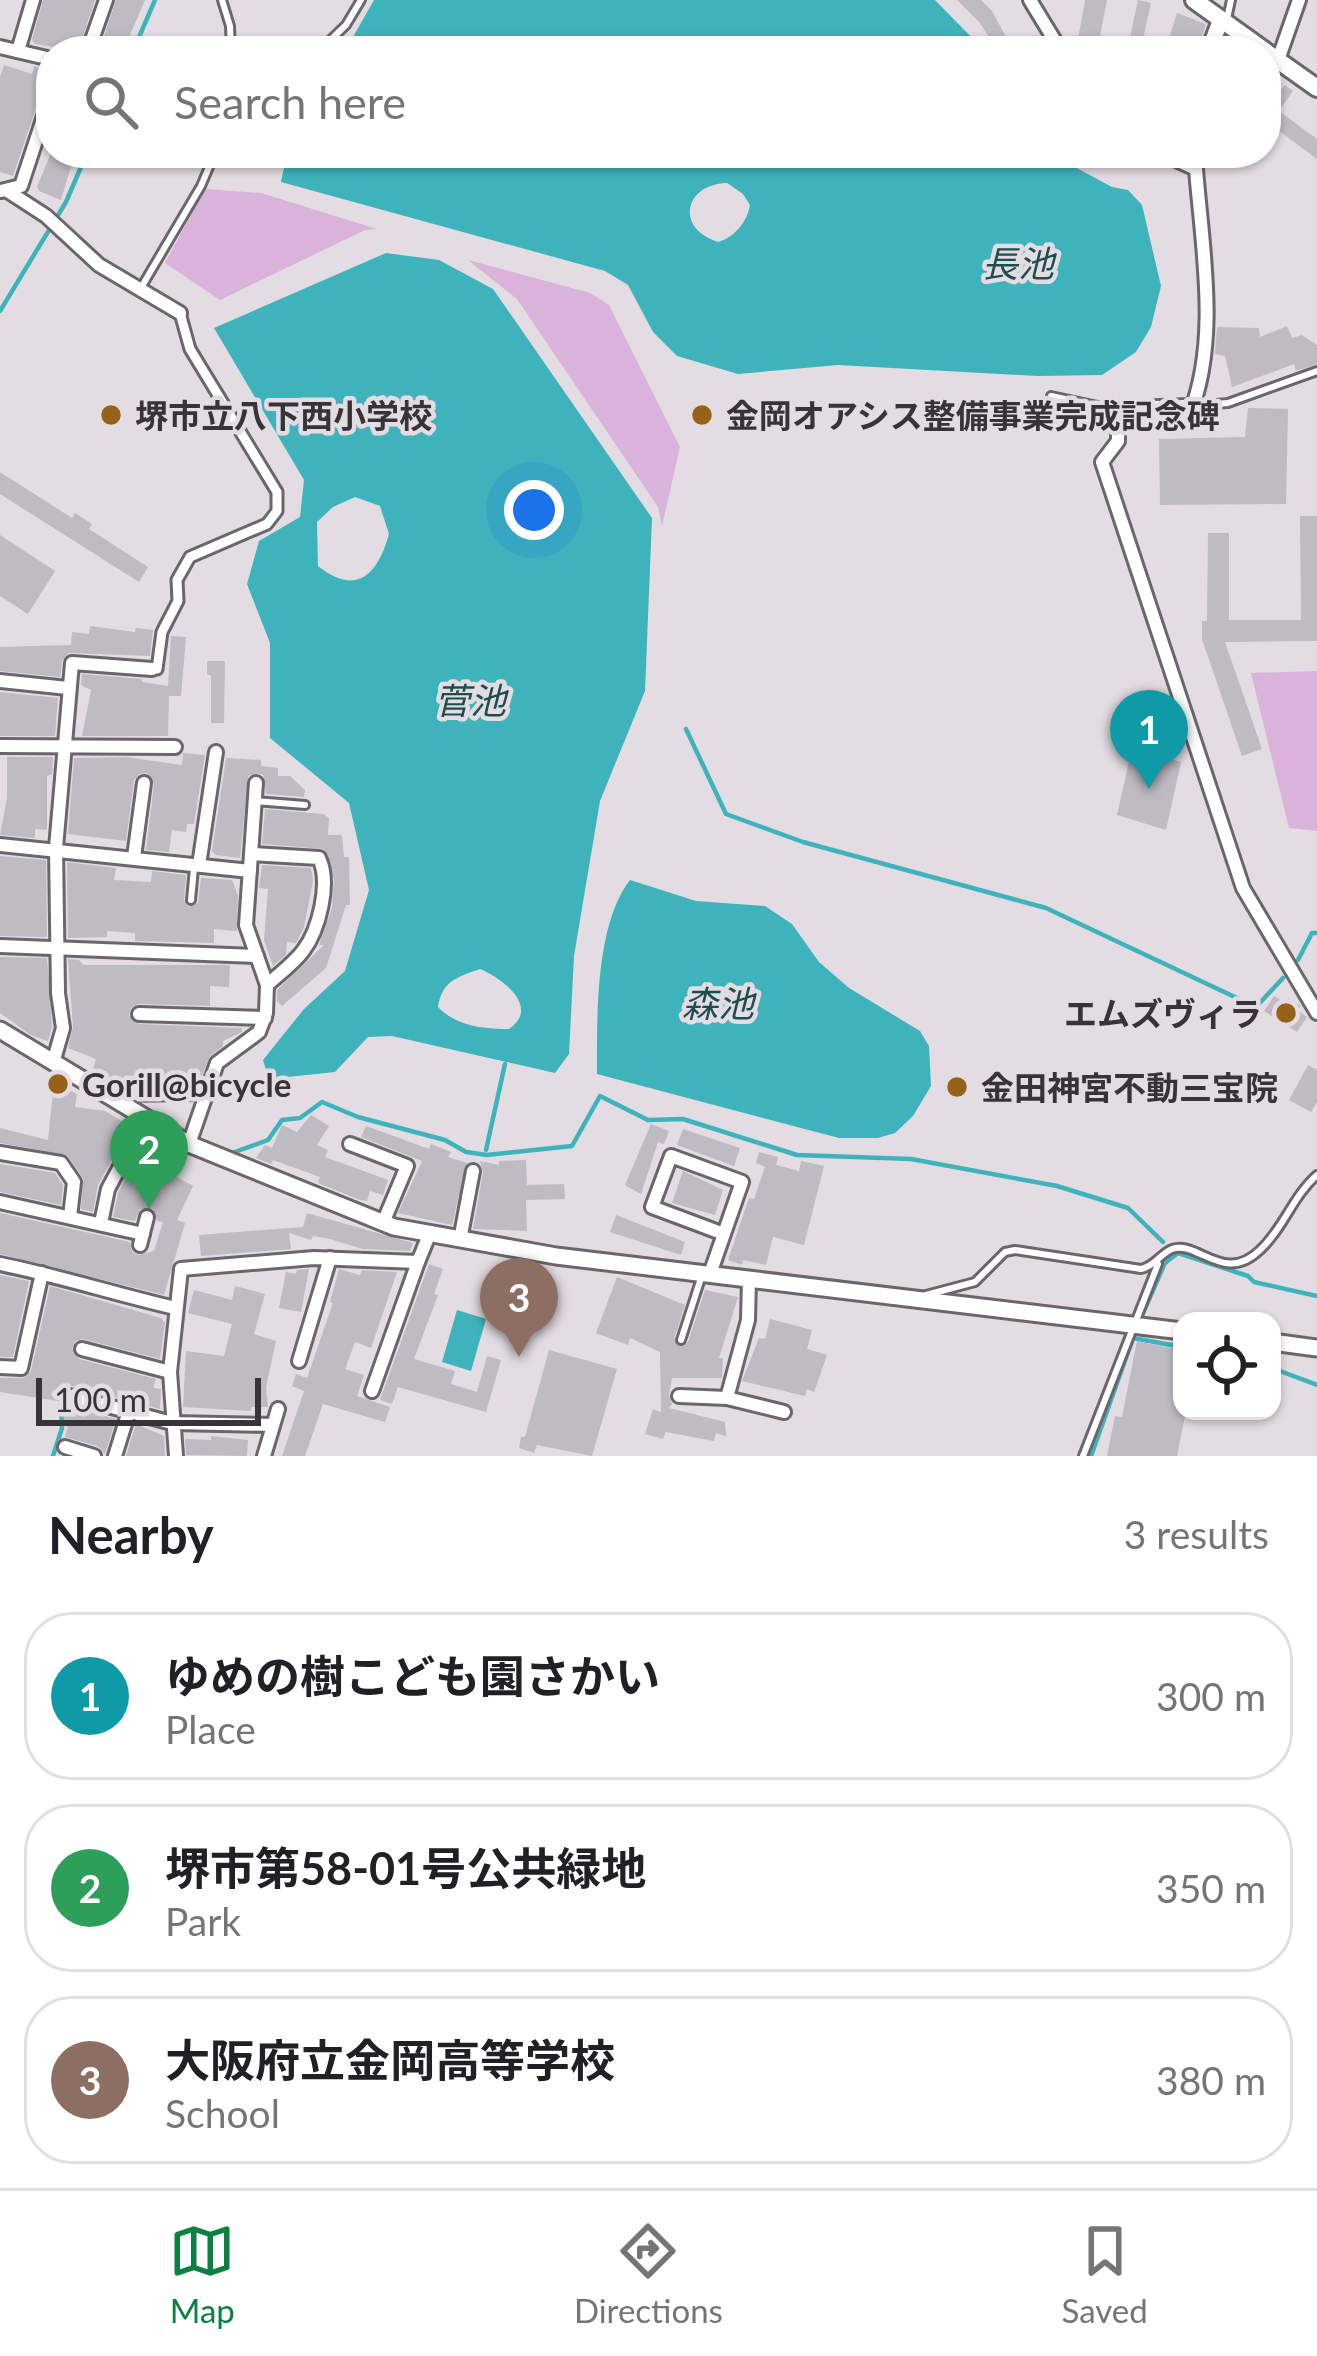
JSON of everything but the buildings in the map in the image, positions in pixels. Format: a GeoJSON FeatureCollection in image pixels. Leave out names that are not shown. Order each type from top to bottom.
{"type":"FeatureCollection","features":[{"type":"Feature","properties":{"kind":"main road"},"geometry":{"type":"LineString","coordinates":[[1194,0],[1244,36]]}},
{"type":"Feature","properties":{"kind":"main road"},"geometry":{"type":"LineString","coordinates":[[1281,62],[1317,88]]}},
{"type":"Feature","properties":{"kind":"street"},"geometry":{"type":"LineString","coordinates":[[18,51],[33,0]]}},
{"type":"Feature","properties":{"kind":"street"},"geometry":{"type":"LineString","coordinates":[[93,36],[106,0]]}},
{"type":"Feature","properties":{"kind":"street"},"geometry":{"type":"LineString","coordinates":[[1030,0],[1052,36]]}},
{"type":"Feature","properties":{"kind":"street"},"geometry":{"type":"LineString","coordinates":[[1280,36],[1299,0]]}},
{"type":"Feature","properties":{"kind":"street"},"geometry":{"type":"LineString","coordinates":[[1216,36],[1223,21]]}},
{"type":"Feature","properties":{"kind":"street"},"geometry":{"type":"LineString","coordinates":[[0,47],[36,55]]}},
{"type":"Feature","properties":{"kind":"street"},"geometry":{"type":"LineString","coordinates":[[3,190],[21,186],[36,140]]}},
{"type":"Feature","properties":{"kind":"street"},"geometry":{"type":"LineString","coordinates":[[1194,168],[1206,309],[1194,404],[1189,416],[1118,424],[1118,441],[1102,462],[1243,888],[1317,1013]]}},
{"type":"Feature","properties":{"kind":"street"},"geometry":{"type":"LineString","coordinates":[[3,190],[46,217],[99,265],[180,313],[190,349],[277,492],[278,511],[267,524],[190,557],[177,580],[178,601],[162,632],[157,669],[72,663],[56,848],[56,948],[63,1028],[53,1063]]}},
{"type":"Feature","properties":{"kind":"street"},"geometry":{"type":"LineString","coordinates":[[0,681],[68,688]]}},
{"type":"Feature","properties":{"kind":"street"},"geometry":{"type":"LineString","coordinates":[[0,748],[175,747]]}},
{"type":"Feature","properties":{"kind":"street"},"geometry":{"type":"LineString","coordinates":[[196,865],[216,752]]}},
{"type":"Feature","properties":{"kind":"street"},"geometry":{"type":"LineString","coordinates":[[134,857],[144,783]]}},
{"type":"Feature","properties":{"kind":"street"},"geometry":{"type":"LineString","coordinates":[[189,1144],[217,1063],[260,1031],[265,1018],[267,985],[246,925],[256,783]]}},
{"type":"Feature","properties":{"kind":"street"},"geometry":{"type":"LineString","coordinates":[[0,845],[250,871]]}},
{"type":"Feature","properties":{"kind":"street"},"geometry":{"type":"LineString","coordinates":[[252,854],[319,858],[324,867],[321,903],[310,939],[301,954],[267,985]]}},
{"type":"Feature","properties":{"kind":"street"},"geometry":{"type":"LineString","coordinates":[[0,946],[257,956]]}},
{"type":"Feature","properties":{"kind":"street"},"geometry":{"type":"LineString","coordinates":[[139,1014],[265,1018]]}},
{"type":"Feature","properties":{"kind":"street"},"geometry":{"type":"LineString","coordinates":[[0,1030],[189,1144],[383,1223],[429,1235],[706,1274],[1173,1330]]}},
{"type":"Feature","properties":{"kind":"street"},"geometry":{"type":"LineString","coordinates":[[100,1094],[206,1093]]}},
{"type":"Feature","properties":{"kind":"street"},"geometry":{"type":"LineString","coordinates":[[101,1223],[108,1189],[146,1120]]}},
{"type":"Feature","properties":{"kind":"street"},"geometry":{"type":"LineString","coordinates":[[350,1144],[406,1166],[383,1223]]}},
{"type":"Feature","properties":{"kind":"street"},"geometry":{"type":"LineString","coordinates":[[0,1153],[61,1163],[74,1182],[70,1216]]}},
{"type":"Feature","properties":{"kind":"street"},"geometry":{"type":"LineString","coordinates":[[706,1274],[724,1234],[742,1183],[671,1156],[652,1207],[724,1234]]}},
{"type":"Feature","properties":{"kind":"street"},"geometry":{"type":"LineString","coordinates":[[460,1240],[473,1171]]}},
{"type":"Feature","properties":{"kind":"street"},"geometry":{"type":"LineString","coordinates":[[0,1202],[101,1223],[141,1240],[147,1217]]}},
{"type":"Feature","properties":{"kind":"street"},"geometry":{"type":"LineString","coordinates":[[372,1391],[429,1235]]}},
{"type":"Feature","properties":{"kind":"street"},"geometry":{"type":"LineString","coordinates":[[176,1456],[170,1372],[181,1269],[330,1258],[418,1262]]}},
{"type":"Feature","properties":{"kind":"street"},"geometry":{"type":"LineString","coordinates":[[298,1360],[330,1258]]}},
{"type":"Feature","properties":{"kind":"street"},"geometry":{"type":"LineString","coordinates":[[0,1264],[175,1308]]}},
{"type":"Feature","properties":{"kind":"street"},"geometry":{"type":"LineString","coordinates":[[0,1367],[21,1368],[42,1273]]}},
{"type":"Feature","properties":{"kind":"street"},"geometry":{"type":"LineString","coordinates":[[728,1398],[748,1320],[749,1279]]}},
{"type":"Feature","properties":{"kind":"street"},"geometry":{"type":"LineString","coordinates":[[1281,1343],[1317,1348]]}},
{"type":"Feature","properties":{"kind":"street"},"geometry":{"type":"LineString","coordinates":[[82,1349],[170,1372]]}},
{"type":"Feature","properties":{"kind":"street"},"geometry":{"type":"LineString","coordinates":[[66,1395],[172,1423],[272,1426]]}},
{"type":"Feature","properties":{"kind":"street"},"geometry":{"type":"LineString","coordinates":[[679,1396],[728,1398],[784,1412]]}},
{"type":"Feature","properties":{"kind":"street"},"geometry":{"type":"LineString","coordinates":[[264,1456],[278,1409]]}},
{"type":"Feature","properties":{"kind":"street"},"geometry":{"type":"LineString","coordinates":[[115,1456],[129,1411]]}},
{"type":"Feature","properties":{"kind":"street"},"geometry":{"type":"LineString","coordinates":[[65,1447],[94,1456]]}},
{"type":"Feature","properties":{"kind":"lane"},"geometry":{"type":"LineString","coordinates":[[222,0],[230,36]]}},
{"type":"Feature","properties":{"kind":"lane"},"geometry":{"type":"LineString","coordinates":[[335,36],[361,0]]}},
{"type":"Feature","properties":{"kind":"lane"},"geometry":{"type":"LineString","coordinates":[[1223,21],[1231,0]]}},
{"type":"Feature","properties":{"kind":"lane"},"geometry":{"type":"LineString","coordinates":[[140,289],[209,168]]}},
{"type":"Feature","properties":{"kind":"lane"},"geometry":{"type":"LineString","coordinates":[[1051,396],[1098,406],[1228,403],[1317,371]]}},
{"type":"Feature","properties":{"kind":"lane"},"geometry":{"type":"LineString","coordinates":[[255,801],[305,805]]}},
{"type":"Feature","properties":{"kind":"lane"},"geometry":{"type":"LineString","coordinates":[[191,900],[196,865]]}},
{"type":"Feature","properties":{"kind":"lane"},"geometry":{"type":"LineString","coordinates":[[1083,1456],[1159,1262],[1172,1249],[1222,1263],[1250,1257],[1260,1251],[1317,1175]]}},
{"type":"Feature","properties":{"kind":"lane"},"geometry":{"type":"LineString","coordinates":[[922,1298],[942,1288],[975,1282],[1005,1252],[1016,1250],[1115,1267],[1141,1269],[1159,1262]]}},
{"type":"Feature","properties":{"kind":"lane"},"geometry":{"type":"LineString","coordinates":[[681,1340],[706,1274]]}},
{"type":"Feature","properties":{"kind":"shaded area"},"geometry":{"type":"Polygon","coordinates":[[[205,189],[261,193],[377,229],[365,230],[220,300],[165,263],[205,189]]]}},
{"type":"Feature","properties":{"kind":"shaded area"},"geometry":{"type":"Polygon","coordinates":[[[468,260],[590,293],[609,305],[680,447],[662,526],[658,507],[517,299],[468,260]]]}},
{"type":"Feature","properties":{"kind":"shaded area"},"geometry":{"type":"Polygon","coordinates":[[[1317,671],[1317,831],[1289,828],[1251,673],[1317,671]]]}},
{"type":"Feature","properties":{"kind":"water"},"geometry":{"type":"Polygon","coordinates":[[[374,0],[935,0],[970,36],[354,36],[374,0]]]}},
{"type":"Feature","properties":{"kind":"water","name":"長池"},"geometry":{"type":"Polygon","coordinates":[[[284,168],[1077,168],[1128,190],[1142,205],[1161,286],[1151,327],[1136,352],[1102,375],[838,365],[738,374],[677,356],[653,332],[628,285],[605,271],[281,182],[284,168]],[[727,183],[713,185],[694,198],[690,217],[695,227],[718,242],[739,228],[750,205],[727,183]]]}},
{"type":"Feature","properties":{"kind":"water","name":"菅池"},"geometry":{"type":"Polygon","coordinates":[[[386,253],[439,260],[493,289],[652,518],[645,691],[600,801],[574,956],[569,1054],[555,1073],[392,1036],[368,1037],[335,1072],[269,1079],[263,1060],[304,1009],[345,971],[369,890],[349,803],[270,738],[270,643],[247,584],[259,541],[300,517],[304,480],[214,328],[386,253]],[[355,497],[333,507],[317,522],[318,566],[344,580],[364,577],[372,570],[389,534],[380,506],[355,497]],[[480,969],[447,986],[438,1007],[470,1025],[509,1029],[518,1020],[520,1003],[507,986],[480,969]]]}},
{"type":"Feature","properties":{"kind":"water","name":"森池"},"geometry":{"type":"Polygon","coordinates":[[[630,880],[696,901],[765,906],[792,924],[819,962],[849,988],[920,1031],[929,1046],[931,1086],[913,1116],[895,1133],[839,1138],[597,1074],[604,946],[630,880]]]}},
{"type":"Feature","properties":{"kind":"water"},"geometry":{"type":"Polygon","coordinates":[[[457,1310],[486,1319],[471,1371],[442,1362],[457,1310]]]}},
{"type":"Feature","properties":{"kind":"waterway"},"geometry":{"type":"LineString","coordinates":[[139,36],[155,0]]}},
{"type":"Feature","properties":{"kind":"waterway"},"geometry":{"type":"LineString","coordinates":[[0,311],[66,202],[81,168]]}},
{"type":"Feature","properties":{"kind":"waterway"},"geometry":{"type":"LineString","coordinates":[[686,729],[726,814],[803,842],[1046,908],[1256,1007],[1283,978]]}},
{"type":"Feature","properties":{"kind":"waterway"},"geometry":{"type":"LineString","coordinates":[[1298,960],[1312,933],[1317,933]]}},
{"type":"Feature","properties":{"kind":"waterway"},"geometry":{"type":"LineString","coordinates":[[486,1150],[505,1064]]}},
{"type":"Feature","properties":{"kind":"waterway"},"geometry":{"type":"LineString","coordinates":[[232,1153],[268,1140],[282,1120],[300,1118],[322,1102],[358,1117],[445,1140],[466,1152],[487,1155],[572,1146],[600,1096],[648,1120],[683,1119],[797,1155],[911,1159],[1057,1186],[1128,1208],[1163,1242]]}},
{"type":"Feature","properties":{"kind":"waterway"},"geometry":{"type":"LineString","coordinates":[[1143,1313],[1165,1263],[1178,1253],[1254,1282],[1317,1296]]}},
{"type":"Feature","properties":{"kind":"waterway"},"geometry":{"type":"LineString","coordinates":[[1133,1338],[1173,1345]]}},
{"type":"Feature","properties":{"kind":"waterway"},"geometry":{"type":"LineString","coordinates":[[1091,1456],[1132,1341]]}},
{"type":"Feature","properties":{"kind":"waterway"},"geometry":{"type":"LineString","coordinates":[[1281,1371],[1317,1385]]}},
{"type":"Feature","properties":{"kind":"waterway"},"geometry":{"type":"LineString","coordinates":[[53,1456],[62,1428],[60,1385]]}},
{"type":"Feature","properties":{"kind":"place","name":"堺市立八下西小学校"},"geometry":{"type":"Point","coordinates":[111,415]}},
{"type":"Feature","properties":{"kind":"place","name":"金岡オアシス整備事業完成記念碑"},"geometry":{"type":"Point","coordinates":[702,415]}},
{"type":"Feature","properties":{"kind":"place","name":"ゆめの樹こども園さかい"},"geometry":{"type":"Point","coordinates":[1149,789]}},
{"type":"Feature","properties":{"kind":"place","name":"エムズヴィラ"},"geometry":{"type":"Point","coordinates":[1286,1013]}},
{"type":"Feature","properties":{"kind":"place","name":"Gorill@bicycle"},"geometry":{"type":"Point","coordinates":[58,1084]}},
{"type":"Feature","properties":{"kind":"place","name":"金田神宮不動三宝院"},"geometry":{"type":"Point","coordinates":[957,1087]}},
{"type":"Feature","properties":{"kind":"place","name":"堺市第58-01号公共緑地"},"geometry":{"type":"Point","coordinates":[149,1209]}},
{"type":"Feature","properties":{"kind":"place","name":"大阪府立金岡高等学校"},"geometry":{"type":"Point","coordinates":[519,1357]}}]}
